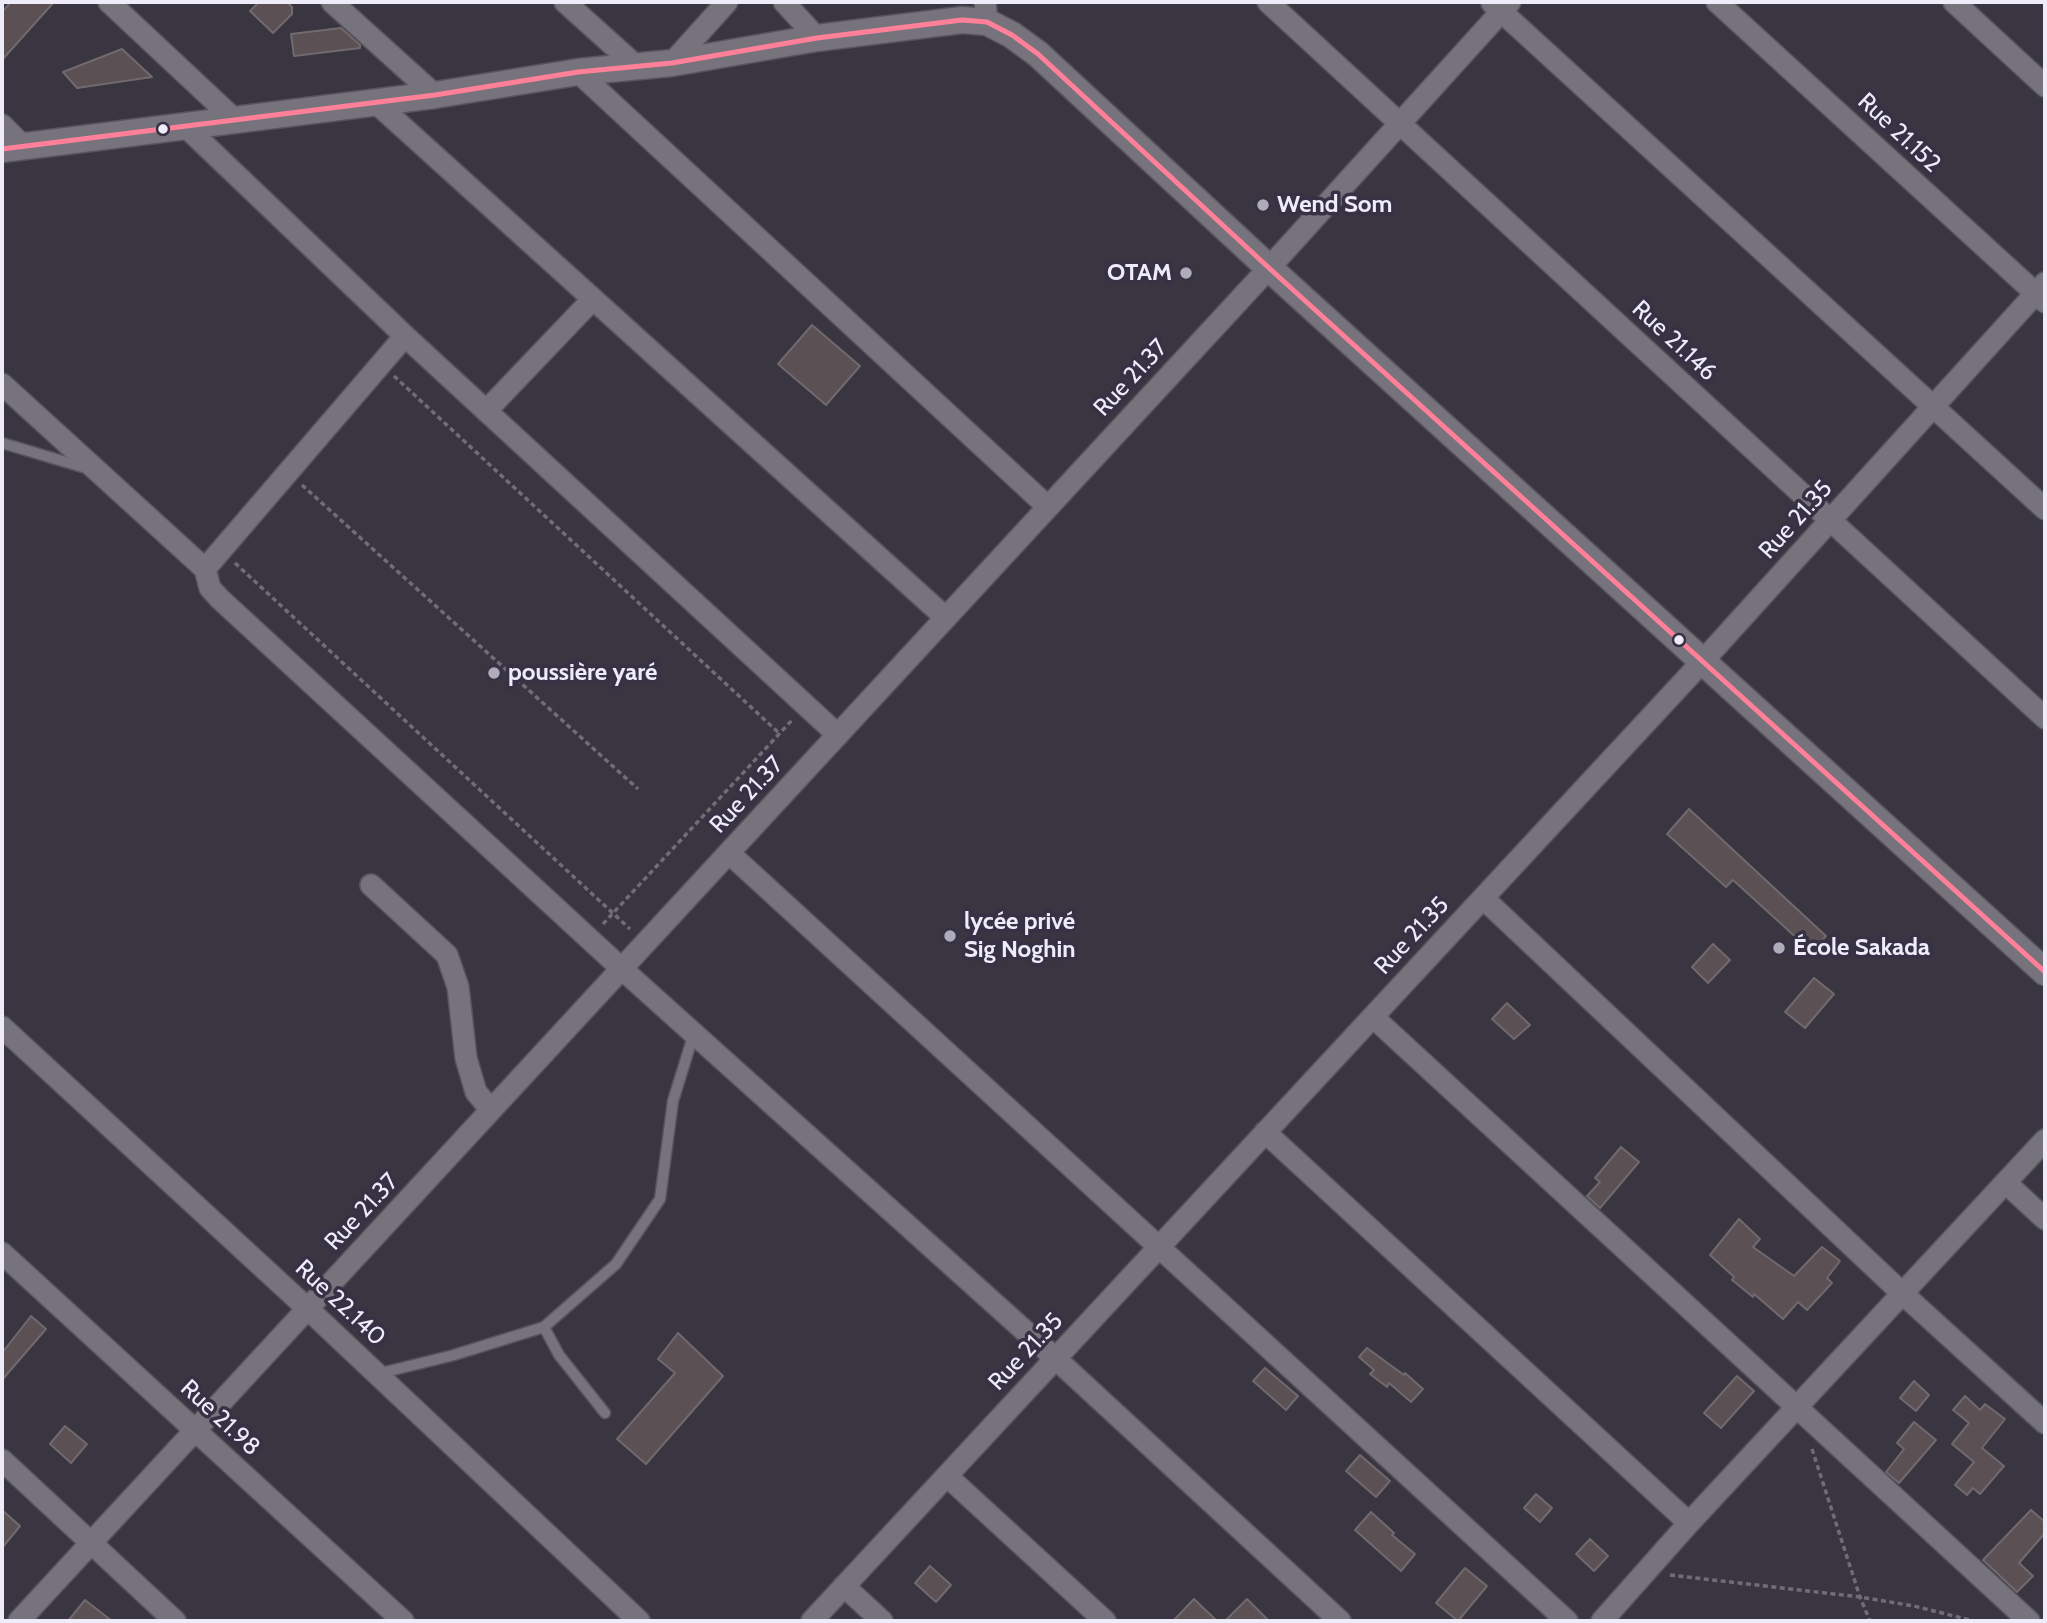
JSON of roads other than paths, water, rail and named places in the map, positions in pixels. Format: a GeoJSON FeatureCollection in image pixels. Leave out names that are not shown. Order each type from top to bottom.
{"type":"FeatureCollection","features":[{"type":"Feature","properties":{"kind":"street"},"geometry":{"type":"LineString","coordinates":[[108,2],[234,119]]}},
{"type":"Feature","properties":{"kind":"street"},"geometry":{"type":"LineString","coordinates":[[332,2],[435,95]]}},
{"type":"Feature","properties":{"kind":"street"},"geometry":{"type":"LineString","coordinates":[[565,2],[635,65]]}},
{"type":"Feature","properties":{"kind":"street"},"geometry":{"type":"LineString","coordinates":[[672,63],[727,2]]}},
{"type":"Feature","properties":{"kind":"street"},"geometry":{"type":"LineString","coordinates":[[784,2],[817,38]]}},
{"type":"Feature","properties":{"kind":"street","name":"Rue 21.146"},"geometry":{"type":"LineString","coordinates":[[1268,2],[2045,718]]}},
{"type":"Feature","properties":{"kind":"street","name":"Rue 21.152"},"geometry":{"type":"LineString","coordinates":[[1717,2],[2042,293]]}},
{"type":"Feature","properties":{"kind":"street"},"geometry":{"type":"LineString","coordinates":[[1954,2],[2045,86]]}},
{"type":"Feature","properties":{"kind":"street"},"geometry":{"type":"LineString","coordinates":[[1500,5],[2045,509]]}},
{"type":"Feature","properties":{"kind":"street","name":"Rue 21.37"},"geometry":{"type":"LineString","coordinates":[[19,1621],[1269,268],[1399,124],[1500,5]]}},
{"type":"Feature","properties":{"kind":"street"},"geometry":{"type":"LineString","coordinates":[[2,125],[12,147],[435,95],[578,72],[672,63],[817,38],[962,20],[986,12],[1038,54],[1269,268],[2045,972]]}},
{"type":"Feature","properties":{"kind":"street"},"geometry":{"type":"LineString","coordinates":[[578,72],[1048,507]]}},
{"type":"Feature","properties":{"kind":"street"},"geometry":{"type":"LineString","coordinates":[[374,102],[946,618]]}},
{"type":"Feature","properties":{"kind":"street"},"geometry":{"type":"LineString","coordinates":[[186,125],[405,336],[838,735]]}},
{"type":"Feature","properties":{"kind":"street","name":"Rue 21.35"},"geometry":{"type":"LineString","coordinates":[[812,1621],[2042,293]]}},
{"type":"Feature","properties":{"kind":"street"},"geometry":{"type":"LineString","coordinates":[[486,411],[592,300]]}},
{"type":"Feature","properties":{"kind":"street"},"geometry":{"type":"LineString","coordinates":[[205,569],[405,336]]}},
{"type":"Feature","properties":{"kind":"street"},"geometry":{"type":"LineString","coordinates":[[2,384],[205,569],[210,588],[220,599],[622,969],[1055,1358],[1340,1621]]}},
{"type":"Feature","properties":{"kind":"street"},"geometry":{"type":"LineString","coordinates":[[729,853],[1567,1621]]}},
{"type":"Feature","properties":{"kind":"street"},"geometry":{"type":"LineString","coordinates":[[371,885],[447,956],[458,987],[466,1058],[476,1092],[491,1110]]}},
{"type":"Feature","properties":{"kind":"street"},"geometry":{"type":"LineString","coordinates":[[1483,898],[1903,1294],[2045,1423]]}},
{"type":"Feature","properties":{"kind":"street"},"geometry":{"type":"LineString","coordinates":[[1373,1017],[2029,1621]]}},
{"type":"Feature","properties":{"kind":"street","name":"Rue 22.140"},"geometry":{"type":"LineString","coordinates":[[2,1027],[308,1309],[639,1621]]}},
{"type":"Feature","properties":{"kind":"street"},"geometry":{"type":"LineString","coordinates":[[1265,1132],[1689,1523]]}},
{"type":"Feature","properties":{"kind":"street"},"geometry":{"type":"LineString","coordinates":[[1602,1621],[1689,1523],[2045,1140]]}},
{"type":"Feature","properties":{"kind":"street"},"geometry":{"type":"LineString","coordinates":[[2006,1183],[2045,1219]]}},
{"type":"Feature","properties":{"kind":"street","name":"Rue 21.98"},"geometry":{"type":"LineString","coordinates":[[2,1253],[402,1621]]}},
{"type":"Feature","properties":{"kind":"street"},"geometry":{"type":"LineString","coordinates":[[2,1460],[175,1621]]}},
{"type":"Feature","properties":{"kind":"street"},"geometry":{"type":"LineString","coordinates":[[947,1476],[1105,1621]]}},
{"type":"Feature","properties":{"kind":"street"},"geometry":{"type":"LineString","coordinates":[[844,1586],[882,1621]]}},
{"type":"Feature","properties":{"kind":"lane"},"geometry":{"type":"LineString","coordinates":[[2,443],[100,472]]}},
{"type":"Feature","properties":{"kind":"lane"},"geometry":{"type":"LineString","coordinates":[[377,1374],[453,1355],[544,1326],[617,1264],[660,1199],[673,1101],[694,1032]]}},
{"type":"Feature","properties":{"kind":"lane"},"geometry":{"type":"LineString","coordinates":[[544,1326],[559,1355],[605,1413]]}},
{"type":"Feature","properties":{"kind":"place","name":"Wend Som"},"geometry":{"type":"Point","coordinates":[1263,205]}},
{"type":"Feature","properties":{"kind":"place","name":"OTAM"},"geometry":{"type":"Point","coordinates":[1186,273]}},
{"type":"Feature","properties":{"kind":"place","name":"poussière yaré"},"geometry":{"type":"Point","coordinates":[494,673]}},
{"type":"Feature","properties":{"kind":"place","name":"lycée privé Sig Noghin"},"geometry":{"type":"Point","coordinates":[950,936]}},
{"type":"Feature","properties":{"kind":"place","name":"École Sakada"},"geometry":{"type":"Point","coordinates":[1779,948]}}]}
